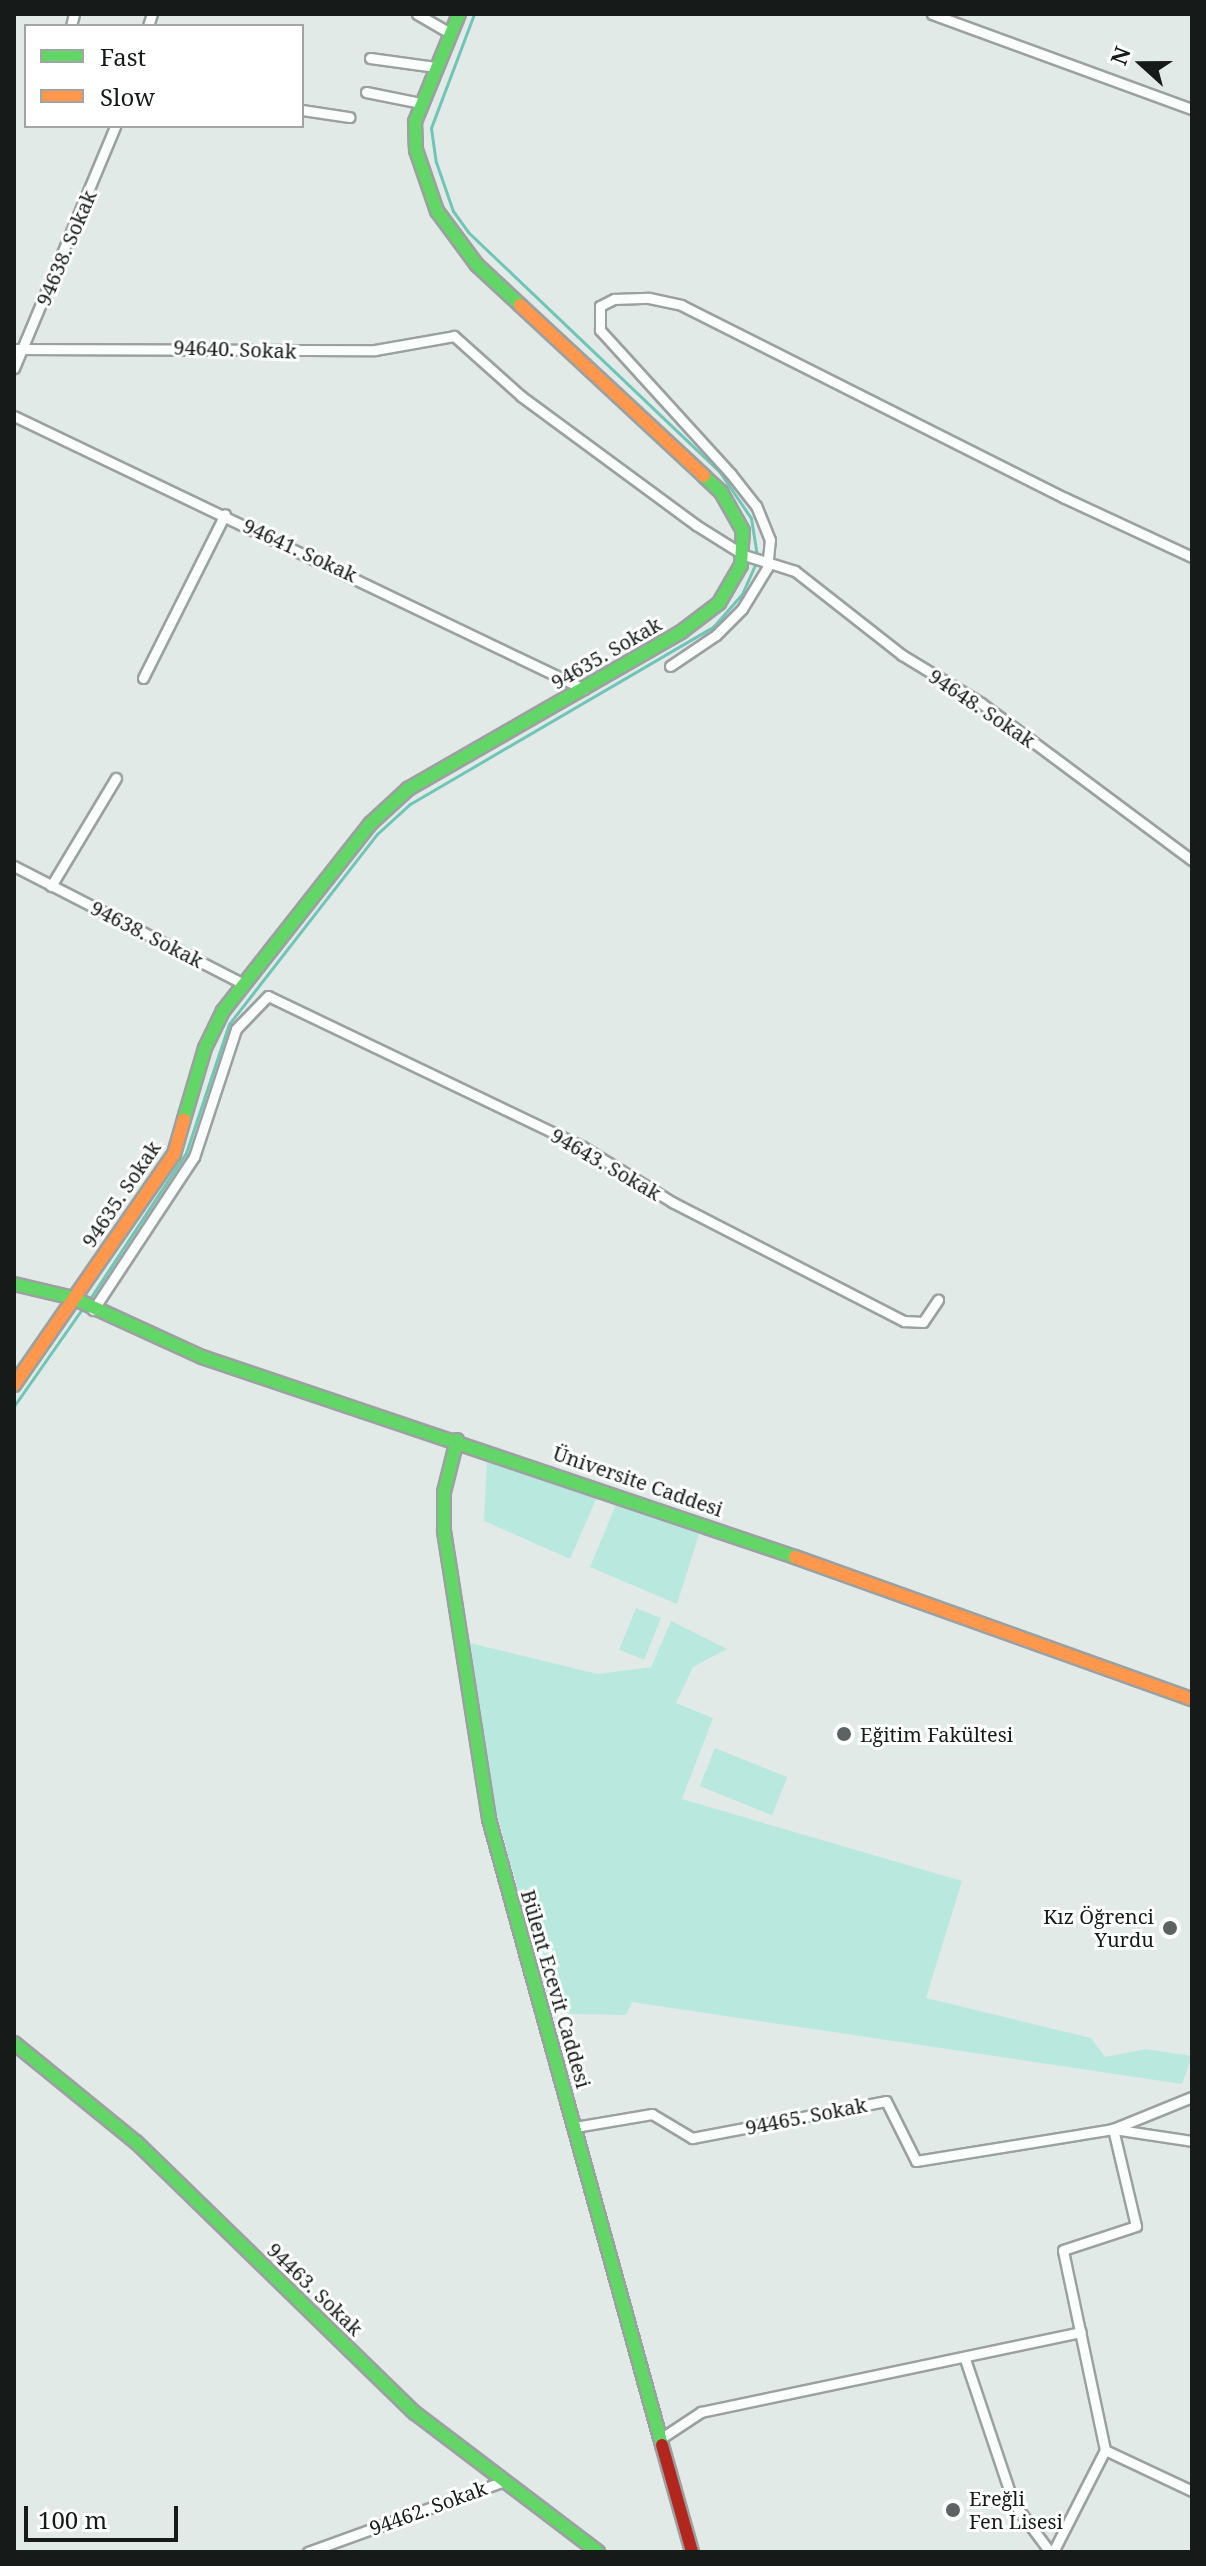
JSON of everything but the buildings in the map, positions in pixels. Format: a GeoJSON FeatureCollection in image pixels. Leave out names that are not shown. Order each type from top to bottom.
{"type":"FeatureCollection","features":[{"type":"Feature","properties":{"kind":"street"},"geometry":{"type":"LineString","coordinates":[[417,14],[450,33]]}},
{"type":"Feature","properties":{"kind":"street"},"geometry":{"type":"LineString","coordinates":[[459,14],[420,103],[416,150],[446,229],[477,265],[721,492],[739,521],[744,555]]}},
{"type":"Feature","properties":{"kind":"street"},"geometry":{"type":"LineString","coordinates":[[932,14],[1192,109]]}},
{"type":"Feature","properties":{"kind":"street"},"geometry":{"type":"LineString","coordinates":[[370,58],[435,67]]}},
{"type":"Feature","properties":{"kind":"street"},"geometry":{"type":"LineString","coordinates":[[366,92],[420,103]]}},
{"type":"Feature","properties":{"kind":"street"},"geometry":{"type":"LineString","coordinates":[[304,110],[349,117]]}},
{"type":"Feature","properties":{"kind":"street","name":"94638. Sokak"},"geometry":{"type":"LineString","coordinates":[[14,368],[18,349],[114,128]]}},
{"type":"Feature","properties":{"kind":"street"},"geometry":{"type":"LineString","coordinates":[[670,666],[734,617],[770,560],[770,540],[756,506],[707,445],[606,339],[596,321],[600,306],[628,298],[681,305],[1192,557]]}},
{"type":"Feature","properties":{"kind":"street","name":"94640. Sokak"},"geometry":{"type":"LineString","coordinates":[[18,349],[375,350],[454,336],[521,396],[744,555]]}},
{"type":"Feature","properties":{"kind":"street","name":"94641. Sokak"},"geometry":{"type":"LineString","coordinates":[[14,416],[225,514],[584,689]]}},
{"type":"Feature","properties":{"kind":"street"},"geometry":{"type":"LineString","coordinates":[[143,678],[225,514]]}},
{"type":"Feature","properties":{"kind":"street","name":"94648. Sokak"},"geometry":{"type":"LineString","coordinates":[[744,555],[770,560],[795,571],[902,655],[981,703],[1192,860]]}},
{"type":"Feature","properties":{"kind":"street","name":"94635. Sokak"},"geometry":{"type":"LineString","coordinates":[[14,1385],[174,1154],[205,1048],[242,983],[395,799],[705,615],[727,593],[744,555]]}},
{"type":"Feature","properties":{"kind":"street"},"geometry":{"type":"LineString","coordinates":[[51,886],[116,778]]}},
{"type":"Feature","properties":{"kind":"street","name":"94638. Sokak"},"geometry":{"type":"LineString","coordinates":[[14,866],[242,983]]}},
{"type":"Feature","properties":{"kind":"street","name":"94635. Sokak"},"geometry":{"type":"LineString","coordinates":[[93,1310],[194,1157],[226,1051],[243,1017],[262,997]]}},
{"type":"Feature","properties":{"kind":"street","name":"94643. Sokak"},"geometry":{"type":"LineString","coordinates":[[262,997],[543,1127],[672,1202],[904,1321],[923,1322],[938,1300]]}},
{"type":"Feature","properties":{"kind":"street","name":"Üniversite Caddesi"},"geometry":{"type":"LineString","coordinates":[[14,1284],[73,1298],[93,1310],[202,1357],[457,1440],[1192,1699]]}},
{"type":"Feature","properties":{"kind":"street","name":"Bülent Ecevit Caddesi"},"geometry":{"type":"LineString","coordinates":[[457,1440],[444,1492],[444,1531],[473,1740],[498,1857],[575,2127],[687,2548]]}},
{"type":"Feature","properties":{"kind":"street","name":"94463. Sokak"},"geometry":{"type":"LineString","coordinates":[[14,2043],[136,2142],[415,2413],[598,2552]]}},
{"type":"Feature","properties":{"kind":"street","name":"94465. Sokak"},"geometry":{"type":"LineString","coordinates":[[575,2127],[652,2114],[692,2138],[886,2101],[916,2161],[1113,2129],[1192,2097]]}},
{"type":"Feature","properties":{"kind":"street"},"geometry":{"type":"LineString","coordinates":[[965,2359],[1013,2502],[1052,2552],[1105,2450],[1063,2250],[1136,2226],[1113,2129],[1192,2141]]}},
{"type":"Feature","properties":{"kind":"street"},"geometry":{"type":"LineString","coordinates":[[660,2439],[701,2412],[965,2359],[1081,2332]]}},
{"type":"Feature","properties":{"kind":"street"},"geometry":{"type":"LineString","coordinates":[[1105,2450],[1192,2491]]}},
{"type":"Feature","properties":{"kind":"street","name":"94462. Sokak"},"geometry":{"type":"LineString","coordinates":[[308,2552],[504,2481]]}},
{"type":"Feature","properties":{"kind":"green space"},"geometry":{"type":"Polygon","coordinates":[[[487,1460],[597,1497],[570,1559],[484,1521],[487,1460]]]}},
{"type":"Feature","properties":{"kind":"green space"},"geometry":{"type":"Polygon","coordinates":[[[617,1502],[701,1528],[677,1604],[590,1567],[617,1502]]]}},
{"type":"Feature","properties":{"kind":"green space"},"geometry":{"type":"Polygon","coordinates":[[[636,1608],[661,1618],[644,1660],[619,1650],[636,1608]]]}},
{"type":"Feature","properties":{"kind":"green space"},"geometry":{"type":"Polygon","coordinates":[[[671,1621],[727,1649],[693,1667],[676,1703],[713,1718],[682,1799],[962,1881],[926,1998],[1091,2038],[1105,2057],[1146,2049],[1192,2056],[1182,2084],[632,2002],[626,2015],[569,2014],[547,1995],[493,1800],[470,1643],[598,1674],[651,1667],[671,1621]]]}},
{"type":"Feature","properties":{"kind":"green space"},"geometry":{"type":"Polygon","coordinates":[[[715,1748],[787,1777],[772,1815],[700,1786],[715,1748]]]}},
{"type":"Feature","properties":{"kind":"waterway"},"geometry":{"type":"LineString","coordinates":[[474,14],[431,128],[436,162],[453,211],[468,232],[719,471],[751,518],[757,554]]}},
{"type":"Feature","properties":{"kind":"waterway"},"geometry":{"type":"LineString","coordinates":[[89,1300],[186,1153],[229,1024],[377,834],[410,804],[713,627],[742,594],[756,562]]}},
{"type":"Feature","properties":{"kind":"waterway"},"geometry":{"type":"LineString","coordinates":[[14,1406],[84,1306]]}},
{"type":"Feature","properties":{"kind":"traffic: fast"},"geometry":{"type":"LineString","coordinates":[[459,14],[415,122],[416,150],[437,211],[477,265],[520,305]]}},
{"type":"Feature","properties":{"kind":"traffic: fast"},"geometry":{"type":"LineString","coordinates":[[184,1119],[205,1048],[223,1011],[370,824],[408,789],[681,632],[719,603],[741,565],[743,531],[721,492],[704,476]]}},
{"type":"Feature","properties":{"kind":"traffic: fast"},"geometry":{"type":"LineString","coordinates":[[14,1284],[73,1298],[202,1357],[795,1557]]}},
{"type":"Feature","properties":{"kind":"traffic: fast"},"geometry":{"type":"LineString","coordinates":[[457,1440],[444,1492],[444,1531],[489,1819],[662,2445]]}},
{"type":"Feature","properties":{"kind":"traffic: fast"},"geometry":{"type":"LineString","coordinates":[[14,2043],[136,2142],[415,2413],[598,2552]]}},
{"type":"Feature","properties":{"kind":"traffic: slow"},"geometry":{"type":"LineString","coordinates":[[520,305],[704,476]]}},
{"type":"Feature","properties":{"kind":"traffic: slow"},"geometry":{"type":"LineString","coordinates":[[14,1385],[174,1154],[184,1119]]}},
{"type":"Feature","properties":{"kind":"traffic: slow"},"geometry":{"type":"LineString","coordinates":[[795,1557],[1192,1699]]}},
{"type":"Feature","properties":{"kind":"traffic: jam"},"geometry":{"type":"LineString","coordinates":[[662,2445],[692,2552]]}},
{"type":"Feature","properties":{"kind":"place","name":"Eğitim Fakültesi"},"geometry":{"type":"Point","coordinates":[844,1734]}},
{"type":"Feature","properties":{"kind":"place","name":"Kız Öğrenci Yurdu"},"geometry":{"type":"Point","coordinates":[1170,1928]}},
{"type":"Feature","properties":{"kind":"place","name":"Ereğli Fen Lisesi"},"geometry":{"type":"Point","coordinates":[953,2510]}}]}
